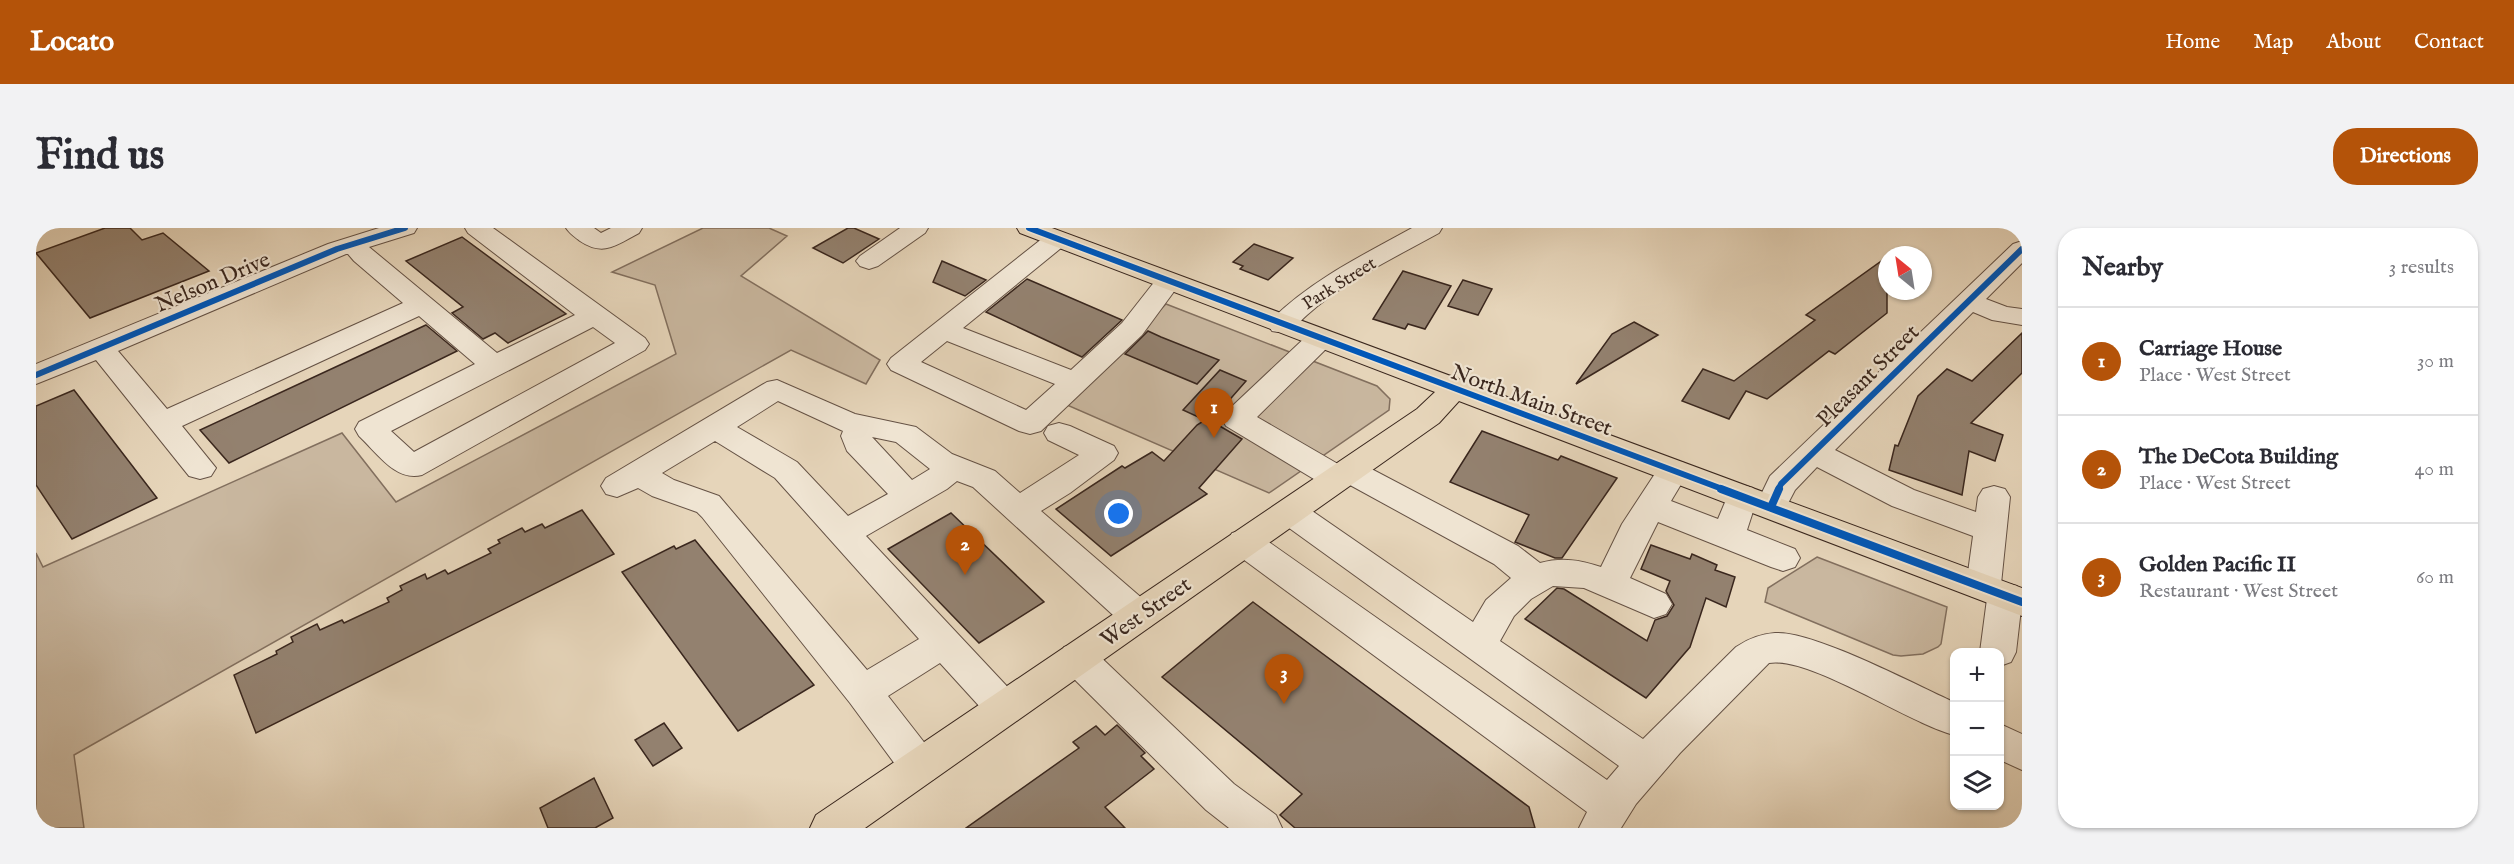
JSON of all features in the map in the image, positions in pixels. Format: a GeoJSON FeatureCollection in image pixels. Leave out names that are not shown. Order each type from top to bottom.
{"type":"FeatureCollection","features":[{"type":"Feature","properties":{"kind":"main road","name":"North Main Street"},"geometry":{"type":"LineString","coordinates":[[1029,228],[2003,595]]}},
{"type":"Feature","properties":{"kind":"main road","name":"West Street"},"geometry":{"type":"LineString","coordinates":[[831,828],[1428,416],[1454,389]]}},
{"type":"Feature","properties":{"kind":"street","name":"Nelson Drive"},"geometry":{"type":"LineString","coordinates":[[36,375],[353,243],[405,228]]}},
{"type":"Feature","properties":{"kind":"street"},"geometry":{"type":"LineString","coordinates":[[477,228],[635,344],[411,467],[370,429],[594,316]]}},
{"type":"Feature","properties":{"kind":"street"},"geometry":{"type":"LineString","coordinates":[[578,228],[600,243],[630,228]]}},
{"type":"Feature","properties":{"kind":"street"},"geometry":{"type":"LineString","coordinates":[[869,261],[915,228]]}},
{"type":"Feature","properties":{"kind":"street","name":"Park Street"},"geometry":{"type":"LineString","coordinates":[[1282,325],[1298,308],[1333,284],[1430,228]]}},
{"type":"Feature","properties":{"kind":"street"},"geometry":{"type":"LineString","coordinates":[[1057,239],[901,364],[1030,424],[1132,329],[1168,282]]}},
{"type":"Feature","properties":{"kind":"street"},"geometry":{"type":"LineString","coordinates":[[353,243],[363,256],[424,304],[495,366]]}},
{"type":"Feature","properties":{"kind":"street","name":"Pleasant Street"},"geometry":{"type":"LineString","coordinates":[[1728,537],[1757,502],[1781,484],[2022,250]]}},
{"type":"Feature","properties":{"kind":"street"},"geometry":{"type":"LineString","coordinates":[[1968,301],[2002,314],[2022,317]]}},
{"type":"Feature","properties":{"kind":"street"},"geometry":{"type":"LineString","coordinates":[[164,422],[424,304]]}},
{"type":"Feature","properties":{"kind":"street"},"geometry":{"type":"LineString","coordinates":[[944,330],[1076,382]]}},
{"type":"Feature","properties":{"kind":"street"},"geometry":{"type":"LineString","coordinates":[[1320,339],[1238,419],[1309,460],[1506,555],[1534,578]]}},
{"type":"Feature","properties":{"kind":"street"},"geometry":{"type":"LineString","coordinates":[[101,348],[200,468]]}},
{"type":"Feature","properties":{"kind":"street"},"geometry":{"type":"LineString","coordinates":[[920,767],[863,692],[708,504],[663,488],[627,480],[777,389],[840,419],[905,434],[942,462],[984,479],[1138,616]]}},
{"type":"Feature","properties":{"kind":"street"},"geometry":{"type":"LineString","coordinates":[[861,424],[856,436],[858,444],[909,496]]}},
{"type":"Feature","properties":{"kind":"street"},"geometry":{"type":"LineString","coordinates":[[715,427],[786,470],[1004,708]]}},
{"type":"Feature","properties":{"kind":"street"},"geometry":{"type":"LineString","coordinates":[[1019,509],[1059,485],[1103,453],[1059,433]]}},
{"type":"Feature","properties":{"kind":"street"},"geometry":{"type":"LineString","coordinates":[[1814,452],[1903,498],[1990,530]]}},
{"type":"Feature","properties":{"kind":"street"},"geometry":{"type":"LineString","coordinates":[[844,533],[936,481],[953,467]]}},
{"type":"Feature","properties":{"kind":"street"},"geometry":{"type":"LineString","coordinates":[[1611,585],[1634,533],[1673,471]]}},
{"type":"Feature","properties":{"kind":"street"},"geometry":{"type":"LineString","coordinates":[[1994,497],[1990,530],[2003,595],[1998,648]]}},
{"type":"Feature","properties":{"kind":"street"},"geometry":{"type":"LineString","coordinates":[[1651,506],[1783,558]]}},
{"type":"Feature","properties":{"kind":"street"},"geometry":{"type":"LineString","coordinates":[[1290,512],[1646,763]]}},
{"type":"Feature","properties":{"kind":"street"},"geometry":{"type":"LineString","coordinates":[[1244,542],[1606,817],[1646,763],[1749,657],[1760,650],[1786,648],[1813,655],[1950,717]]}},
{"type":"Feature","properties":{"kind":"street"},"geometry":{"type":"LineString","coordinates":[[1480,646],[1495,613],[1534,578],[1543,573],[1566,571],[1584,574],[1654,604]]}},
{"type":"Feature","properties":{"kind":"street"},"geometry":{"type":"LineString","coordinates":[[863,692],[944,642]]}},
{"type":"Feature","properties":{"kind":"street"},"geometry":{"type":"LineString","coordinates":[[1077,658],[1220,797],[1261,828]]}},
{"type":"Feature","properties":{"kind":"street"},"geometry":{"type":"LineString","coordinates":[[2004,743],[2022,753]]}},
{"type":"Feature","properties":{"kind":"shaded area"},"geometry":{"type":"Polygon","coordinates":[[[703,228],[769,228],[787,236],[741,276],[880,360],[866,384],[791,350],[74,755],[84,828],[36,828],[36,553],[43,567],[342,433],[396,502],[676,354],[655,285],[612,272],[703,228]]]}},
{"type":"Feature","properties":{"kind":"shaded area"},"geometry":{"type":"Polygon","coordinates":[[[1166,304],[1377,386],[1390,399],[1389,410],[1269,493],[1067,405],[1094,373],[1166,304]]]}},
{"type":"Feature","properties":{"kind":"shaded area"},"geometry":{"type":"Polygon","coordinates":[[[1817,557],[1947,607],[1941,644],[1923,654],[1893,655],[1765,602],[1768,588],[1817,557]]]}},
{"type":"Feature","properties":{"kind":"building"},"geometry":{"type":"Polygon","coordinates":[[[105,228],[130,228],[142,240],[163,233],[209,271],[90,318],[36,253],[105,228]]]}},
{"type":"Feature","properties":{"kind":"building"},"geometry":{"type":"Polygon","coordinates":[[[848,228],[854,228],[879,239],[843,263],[813,248],[848,228]]]}},
{"type":"Feature","properties":{"kind":"building"},"geometry":{"type":"Polygon","coordinates":[[[462,237],[566,314],[508,343],[495,333],[483,339],[452,313],[463,307],[406,261],[462,237]]]}},
{"type":"Feature","properties":{"kind":"building"},"geometry":{"type":"Polygon","coordinates":[[[1254,244],[1293,258],[1268,280],[1240,269],[1243,266],[1233,262],[1254,244]]]}},
{"type":"Feature","properties":{"kind":"building"},"geometry":{"type":"Polygon","coordinates":[[[942,261],[986,280],[965,296],[933,282],[942,261]]]}},
{"type":"Feature","properties":{"kind":"building"},"geometry":{"type":"Polygon","coordinates":[[[1878,263],[1878,300],[1887,300],[1887,313],[1835,354],[1829,351],[1767,399],[1746,391],[1729,419],[1682,401],[1703,369],[1734,381],[1815,320],[1806,315],[1878,263]]]}},
{"type":"Feature","properties":{"kind":"building"},"geometry":{"type":"Polygon","coordinates":[[[1403,271],[1451,286],[1425,329],[1408,324],[1405,329],[1373,319],[1403,271]]]}},
{"type":"Feature","properties":{"kind":"building"},"geometry":{"type":"Polygon","coordinates":[[[1027,279],[1122,320],[1082,357],[986,312],[1027,279]]]}},
{"type":"Feature","properties":{"kind":"building"},"geometry":{"type":"Polygon","coordinates":[[[1463,280],[1492,289],[1478,315],[1448,306],[1463,280]]]}},
{"type":"Feature","properties":{"kind":"building"},"geometry":{"type":"Polygon","coordinates":[[[1634,322],[1658,335],[1576,384],[1612,334],[1634,322]]]}},
{"type":"Feature","properties":{"kind":"building"},"geometry":{"type":"Polygon","coordinates":[[[426,325],[457,351],[229,463],[200,430],[426,325]]]}},
{"type":"Feature","properties":{"kind":"building"},"geometry":{"type":"Polygon","coordinates":[[[1148,331],[1219,360],[1197,384],[1125,354],[1148,331]]]}},
{"type":"Feature","properties":{"kind":"building"},"geometry":{"type":"Polygon","coordinates":[[[2022,333],[2022,373],[1971,423],[2003,435],[1995,461],[1969,451],[1962,495],[1889,470],[1895,445],[1898,446],[1918,396],[1947,369],[1972,381],[2022,333]]]}},
{"type":"Feature","properties":{"kind":"building"},"geometry":{"type":"Polygon","coordinates":[[[1220,370],[1246,381],[1211,421],[1242,439],[1199,488],[1207,494],[1111,556],[1056,509],[1122,466],[1125,468],[1152,452],[1164,461],[1197,425],[1205,420],[1183,410],[1220,370]]]}},
{"type":"Feature","properties":{"kind":"building"},"geometry":{"type":"Polygon","coordinates":[[[74,390],[157,498],[72,539],[36,485],[36,406],[74,390]]]}},
{"type":"Feature","properties":{"kind":"building"},"geometry":{"type":"Polygon","coordinates":[[[1482,431],[1558,460],[1561,456],[1617,478],[1562,558],[1555,558],[1515,542],[1529,515],[1450,482],[1482,431]]]}},
{"type":"Feature","properties":{"kind":"building"},"geometry":{"type":"Polygon","coordinates":[[[582,510],[614,554],[256,733],[234,675],[277,654],[276,651],[293,642],[291,637],[317,624],[320,630],[342,620],[344,623],[389,602],[387,598],[402,590],[400,586],[425,574],[427,579],[445,570],[448,574],[491,553],[488,549],[500,543],[498,540],[522,528],[525,532],[542,524],[545,528],[582,510]]]}},
{"type":"Feature","properties":{"kind":"building"},"geometry":{"type":"Polygon","coordinates":[[[951,513],[1044,602],[979,643],[888,549],[951,513]]]}},
{"type":"Feature","properties":{"kind":"building"},"geometry":{"type":"Polygon","coordinates":[[[695,540],[814,685],[738,731],[622,572],[674,546],[676,549],[695,540]]]}},
{"type":"Feature","properties":{"kind":"building"},"geometry":{"type":"Polygon","coordinates":[[[1651,545],[1690,559],[1692,554],[1717,565],[1715,570],[1735,577],[1726,607],[1706,598],[1690,647],[1646,698],[1525,619],[1557,588],[1564,589],[1647,641],[1655,620],[1667,616],[1674,605],[1666,591],[1670,581],[1641,569],[1651,545]]]}},
{"type":"Feature","properties":{"kind":"building"},"geometry":{"type":"Polygon","coordinates":[[[1253,602],[1529,807],[1535,828],[1295,828],[1280,815],[1302,794],[1162,677],[1253,602]]]}},
{"type":"Feature","properties":{"kind":"building"},"geometry":{"type":"Polygon","coordinates":[[[664,723],[682,748],[653,766],[635,740],[664,723]]]}},
{"type":"Feature","properties":{"kind":"building"},"geometry":{"type":"Polygon","coordinates":[[[1117,725],[1145,753],[1141,756],[1154,769],[1105,807],[1125,828],[966,828],[1079,748],[1073,742],[1096,726],[1105,735],[1117,725]]]}},
{"type":"Feature","properties":{"kind":"building"},"geometry":{"type":"Polygon","coordinates":[[[594,778],[613,818],[595,828],[548,828],[540,808],[594,778]]]}},
{"type":"Feature","properties":{"kind":"cycle path"},"geometry":{"type":"LineString","coordinates":[[36,375],[337,249],[405,228]]}},
{"type":"Feature","properties":{"kind":"cycle path"},"geometry":{"type":"LineString","coordinates":[[1029,228],[2022,602]]}},
{"type":"Feature","properties":{"kind":"cycle path"},"geometry":{"type":"LineString","coordinates":[[1771,507],[1781,484],[2022,249]]}},
{"type":"Feature","properties":{"kind":"place","name":"Carriage House"},"geometry":{"type":"Point","coordinates":[1214,438]}},
{"type":"Feature","properties":{"kind":"place","name":"The DeCota Building"},"geometry":{"type":"Point","coordinates":[965,575]}},
{"type":"Feature","properties":{"kind":"place","name":"Golden Pacific II"},"geometry":{"type":"Point","coordinates":[1284,704]}}]}
